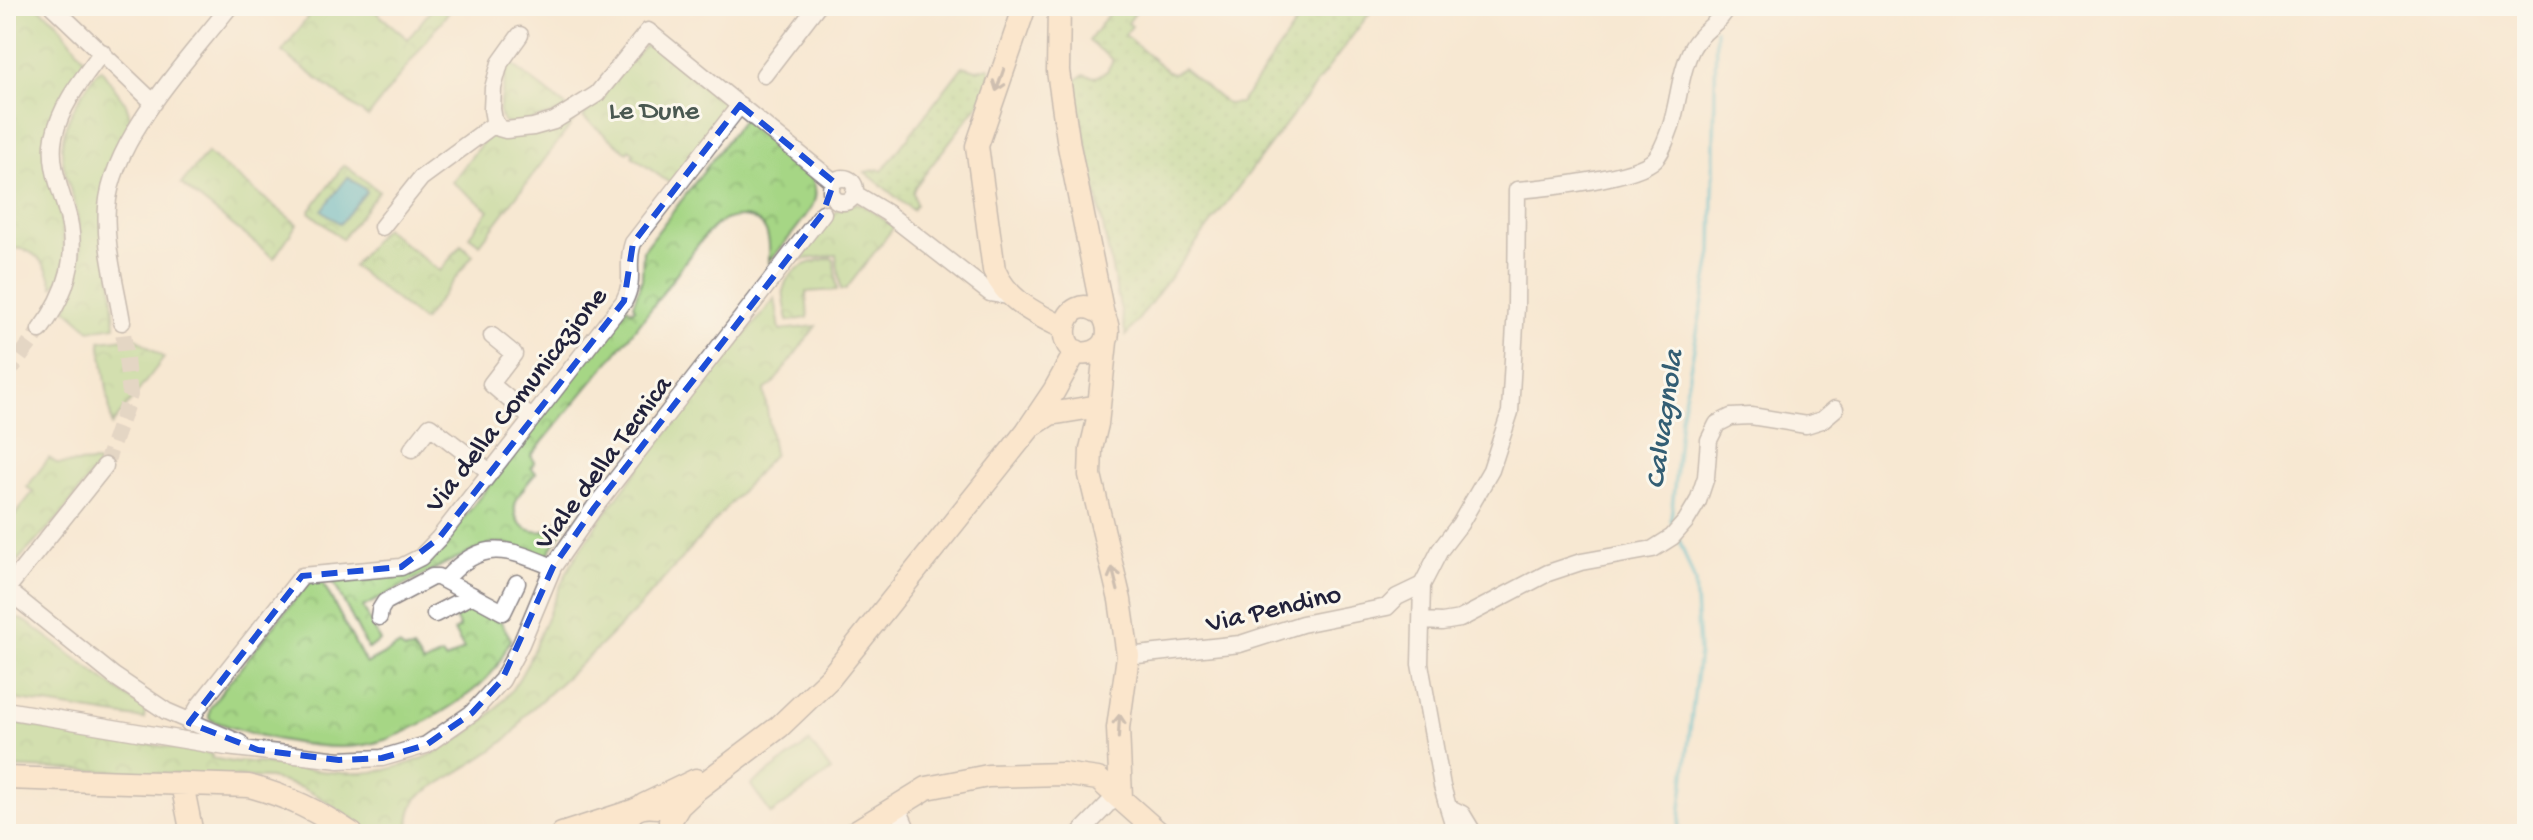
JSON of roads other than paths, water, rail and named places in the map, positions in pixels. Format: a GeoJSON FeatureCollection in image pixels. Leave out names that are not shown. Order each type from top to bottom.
{"type":"FeatureCollection","features":[{"type":"Feature","properties":{"kind":"street"},"geometry":{"type":"LineString","coordinates":[[52,6],[154,103]]}},
{"type":"Feature","properties":{"kind":"street"},"geometry":{"type":"LineString","coordinates":[[122,322],[107,236],[107,205],[112,183],[139,123],[230,6]]}},
{"type":"Feature","properties":{"kind":"street"},"geometry":{"type":"LineString","coordinates":[[764,75],[817,6]]}},
{"type":"Feature","properties":{"kind":"street"},"geometry":{"type":"LineString","coordinates":[[1009,296],[994,270],[977,146],[1025,6]]}},
{"type":"Feature","properties":{"kind":"street"},"geometry":{"type":"LineString","coordinates":[[1059,6],[1058,71],[1069,146],[1108,328],[1090,475],[1120,600],[1128,656],[1118,728],[1121,797]]}},
{"type":"Feature","properties":{"kind":"street"},"geometry":{"type":"LineString","coordinates":[[1451,834],[1453,823],[1442,786],[1420,664],[1422,585],[1440,550],[1460,524],[1491,470],[1510,412],[1516,307],[1517,190],[1611,177],[1654,161],[1664,145],[1693,45],[1709,26],[1725,14],[1728,6]]}},
{"type":"Feature","properties":{"kind":"street"},"geometry":{"type":"LineString","coordinates":[[520,35],[500,63],[495,76],[492,101],[496,123],[502,130],[517,130],[554,121],[597,94],[648,31],[840,191],[887,213],[990,293],[1009,296],[1031,311],[1070,319],[1091,309],[1103,315]]}},
{"type":"Feature","properties":{"kind":"street"},"geometry":{"type":"LineString","coordinates":[[40,330],[56,309],[72,267],[72,231],[53,160],[54,137],[74,89],[102,52]]}},
{"type":"Feature","properties":{"kind":"street","name":"Via della Comunicazione"},"geometry":{"type":"LineString","coordinates":[[186,721],[302,576],[401,567],[413,563],[439,538],[624,301],[630,288],[628,259],[633,243],[740,105]]}},
{"type":"Feature","properties":{"kind":"street"},"geometry":{"type":"LineString","coordinates":[[382,227],[421,178],[496,123]]}},
{"type":"Feature","properties":{"kind":"street","name":"Viale della Tecnica"},"geometry":{"type":"LineString","coordinates":[[6,710],[226,747],[339,760],[382,758],[426,745],[472,713],[502,680],[521,644],[553,567],[594,508],[840,191]]}},
{"type":"Feature","properties":{"kind":"street"},"geometry":{"type":"LineString","coordinates":[[1091,259],[1070,319],[1067,342],[1076,351],[1090,353],[1106,342]]}},
{"type":"Feature","properties":{"kind":"street"},"geometry":{"type":"LineString","coordinates":[[492,336],[514,354],[491,384],[531,418]]}},
{"type":"Feature","properties":{"kind":"street"},"geometry":{"type":"LineString","coordinates":[[672,829],[679,806],[779,727],[830,678],[1027,431],[1076,351]]}},
{"type":"Feature","properties":{"kind":"street"},"geometry":{"type":"LineString","coordinates":[[1027,431],[1050,414],[1099,406]]}},
{"type":"Feature","properties":{"kind":"street"},"geometry":{"type":"LineString","coordinates":[[1423,621],[1460,619],[1548,573],[1581,562],[1653,549],[1676,532],[1698,501],[1706,477],[1709,440],[1717,424],[1731,417],[1751,416],[1806,425],[1822,420],[1835,409]]}},
{"type":"Feature","properties":{"kind":"street"},"geometry":{"type":"LineString","coordinates":[[412,449],[430,426],[490,472]]}},
{"type":"Feature","properties":{"kind":"street"},"geometry":{"type":"LineString","coordinates":[[105,466],[6,590],[114,676],[166,711],[258,750]]}},
{"type":"Feature","properties":{"kind":"street"},"geometry":{"type":"LineString","coordinates":[[446,579],[460,565],[487,551],[513,550],[553,567]]}},
{"type":"Feature","properties":{"kind":"street"},"geometry":{"type":"LineString","coordinates":[[379,617],[385,602],[432,577],[446,579],[503,612],[517,583]]}},
{"type":"Feature","properties":{"kind":"street","name":"Via Pendino"},"geometry":{"type":"LineString","coordinates":[[1128,656],[1240,644],[1302,624],[1387,607],[1397,597],[1422,585]]}},
{"type":"Feature","properties":{"kind":"street"},"geometry":{"type":"LineString","coordinates":[[435,614],[472,595]]}},
{"type":"Feature","properties":{"kind":"street"},"geometry":{"type":"LineString","coordinates":[[138,731],[170,731],[178,729],[186,721]]}},
{"type":"Feature","properties":{"kind":"street"},"geometry":{"type":"LineString","coordinates":[[575,833],[723,769]]}},
{"type":"Feature","properties":{"kind":"street"},"geometry":{"type":"LineString","coordinates":[[852,834],[927,788],[988,776],[1063,774],[1098,779],[1160,834]]}},
{"type":"Feature","properties":{"kind":"street"},"geometry":{"type":"LineString","coordinates":[[6,778],[249,786],[283,795],[352,834]]}},
{"type":"Feature","properties":{"kind":"street"},"geometry":{"type":"LineString","coordinates":[[182,784],[192,834]]}},
{"type":"Feature","properties":{"kind":"street"},"geometry":{"type":"LineString","coordinates":[[1079,834],[1108,804],[1121,797]]}},
{"type":"Feature","properties":{"kind":"street"},"geometry":{"type":"LineString","coordinates":[[897,806],[909,834]]}},
{"type":"Feature","properties":{"kind":"street"},"geometry":{"type":"LineString","coordinates":[[626,834],[627,817],[638,808],[656,807],[666,814],[672,829]]}},
{"type":"Feature","properties":{"kind":"street"},"geometry":{"type":"LineString","coordinates":[[1448,807],[1462,814],[1474,834]]}},
{"type":"Feature","properties":{"kind":"water"},"geometry":{"type":"Polygon","coordinates":[[[348,177],[367,191],[340,224],[322,210],[348,177]]]}},
{"type":"Feature","properties":{"kind":"waterway","name":"Calvagnola"},"geometry":{"type":"LineString","coordinates":[[1714,6],[1716,17]]}},
{"type":"Feature","properties":{"kind":"waterway","name":"Calvagnola"},"geometry":{"type":"LineString","coordinates":[[1674,529],[1671,519],[1681,417],[1712,253],[1716,30]]}},
{"type":"Feature","properties":{"kind":"waterway","name":"Calvagnola"},"geometry":{"type":"LineString","coordinates":[[1678,537],[1695,582],[1699,652],[1678,834]]}},
{"type":"Feature","properties":{"kind":"tunnel"},"geometry":{"type":"LineString","coordinates":[[105,466],[130,395],[122,322]]}},
{"type":"Feature","properties":{"kind":"tunnel"},"geometry":{"type":"LineString","coordinates":[[6,376],[40,330]]}},
{"type":"Feature","properties":{"kind":"park label","name":"Le Dune"},"geometry":{"type":"Point","coordinates":[654,108]}}]}
